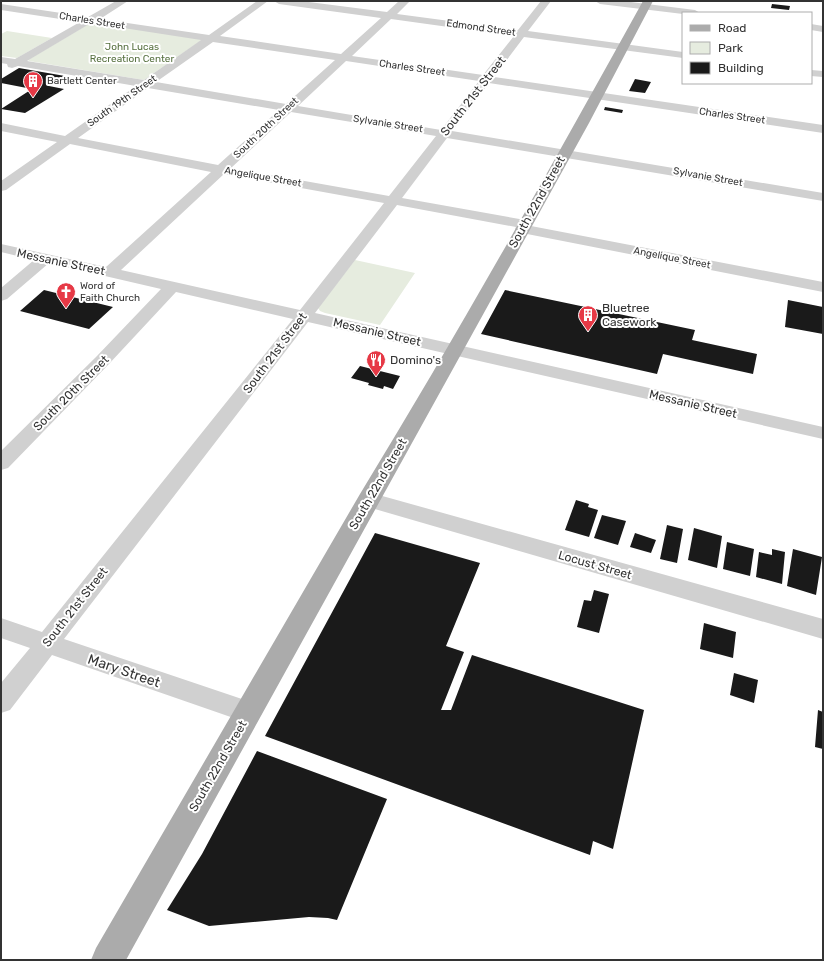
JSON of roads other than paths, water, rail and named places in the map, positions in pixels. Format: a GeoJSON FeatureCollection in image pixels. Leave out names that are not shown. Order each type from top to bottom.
{"type":"FeatureCollection","features":[{"type":"Feature","properties":{"kind":"main road","name":"South 22nd Street"},"geometry":{"type":"LineString","coordinates":[[108,960],[368,500],[409,431],[564,153],[598,96],[647,4]]}},
{"type":"Feature","properties":{"kind":"street"},"geometry":{"type":"LineString","coordinates":[[1,71],[123,1]]}},
{"type":"Feature","properties":{"kind":"street","name":"South 19th Street"},"geometry":{"type":"LineString","coordinates":[[1,187],[263,1]]}},
{"type":"Feature","properties":{"kind":"street","name":"Edmond Street"},"geometry":{"type":"LineString","coordinates":[[278,1],[682,55]]}},
{"type":"Feature","properties":{"kind":"street","name":"South 20th Street"},"geometry":{"type":"LineString","coordinates":[[110,272],[405,1]]}},
{"type":"Feature","properties":{"kind":"street","name":"South 21st Street"},"geometry":{"type":"LineString","coordinates":[[1,702],[246,392],[546,1]]}},
{"type":"Feature","properties":{"kind":"street"},"geometry":{"type":"LineString","coordinates":[[600,1],[647,4],[690,12]]}},
{"type":"Feature","properties":{"kind":"street","name":"Charles Street"},"geometry":{"type":"LineString","coordinates":[[1,7],[823,129]]}},
{"type":"Feature","properties":{"kind":"street"},"geometry":{"type":"LineString","coordinates":[[812,27],[823,29]]}},
{"type":"Feature","properties":{"kind":"street","name":"Sylvanie Street"},"geometry":{"type":"LineString","coordinates":[[1,60],[823,197]]}},
{"type":"Feature","properties":{"kind":"street"},"geometry":{"type":"LineString","coordinates":[[812,73],[823,74]]}},
{"type":"Feature","properties":{"kind":"street","name":"Angelique Street"},"geometry":{"type":"LineString","coordinates":[[1,127],[222,170],[392,200],[823,287]]}},
{"type":"Feature","properties":{"kind":"street","name":"Messanie Street"},"geometry":{"type":"LineString","coordinates":[[1,248],[823,433]]}},
{"type":"Feature","properties":{"kind":"street"},"geometry":{"type":"LineString","coordinates":[[1,296],[46,258]]}},
{"type":"Feature","properties":{"kind":"street","name":"South 20th Street"},"geometry":{"type":"LineString","coordinates":[[1,463],[102,362],[173,286]]}},
{"type":"Feature","properties":{"kind":"street","name":"Locust Street"},"geometry":{"type":"LineString","coordinates":[[368,500],[823,630]]}},
{"type":"Feature","properties":{"kind":"street","name":"Mary Street"},"geometry":{"type":"LineString","coordinates":[[1,628],[248,712]]}},
{"type":"Feature","properties":{"kind":"place","name":"Bartlett Center"},"geometry":{"type":"Point","coordinates":[33,98]}},
{"type":"Feature","properties":{"kind":"place","name":"Word of Faith Church"},"geometry":{"type":"Point","coordinates":[66,309]}},
{"type":"Feature","properties":{"kind":"place","name":"Bluetree Casework"},"geometry":{"type":"Point","coordinates":[588,332]}},
{"type":"Feature","properties":{"kind":"place","name":"Domino's"},"geometry":{"type":"Point","coordinates":[376,377]}},
{"type":"Feature","properties":{"kind":"park label","name":"John Lucas Recreation Center"},"geometry":{"type":"Point","coordinates":[132,52]}}]}
